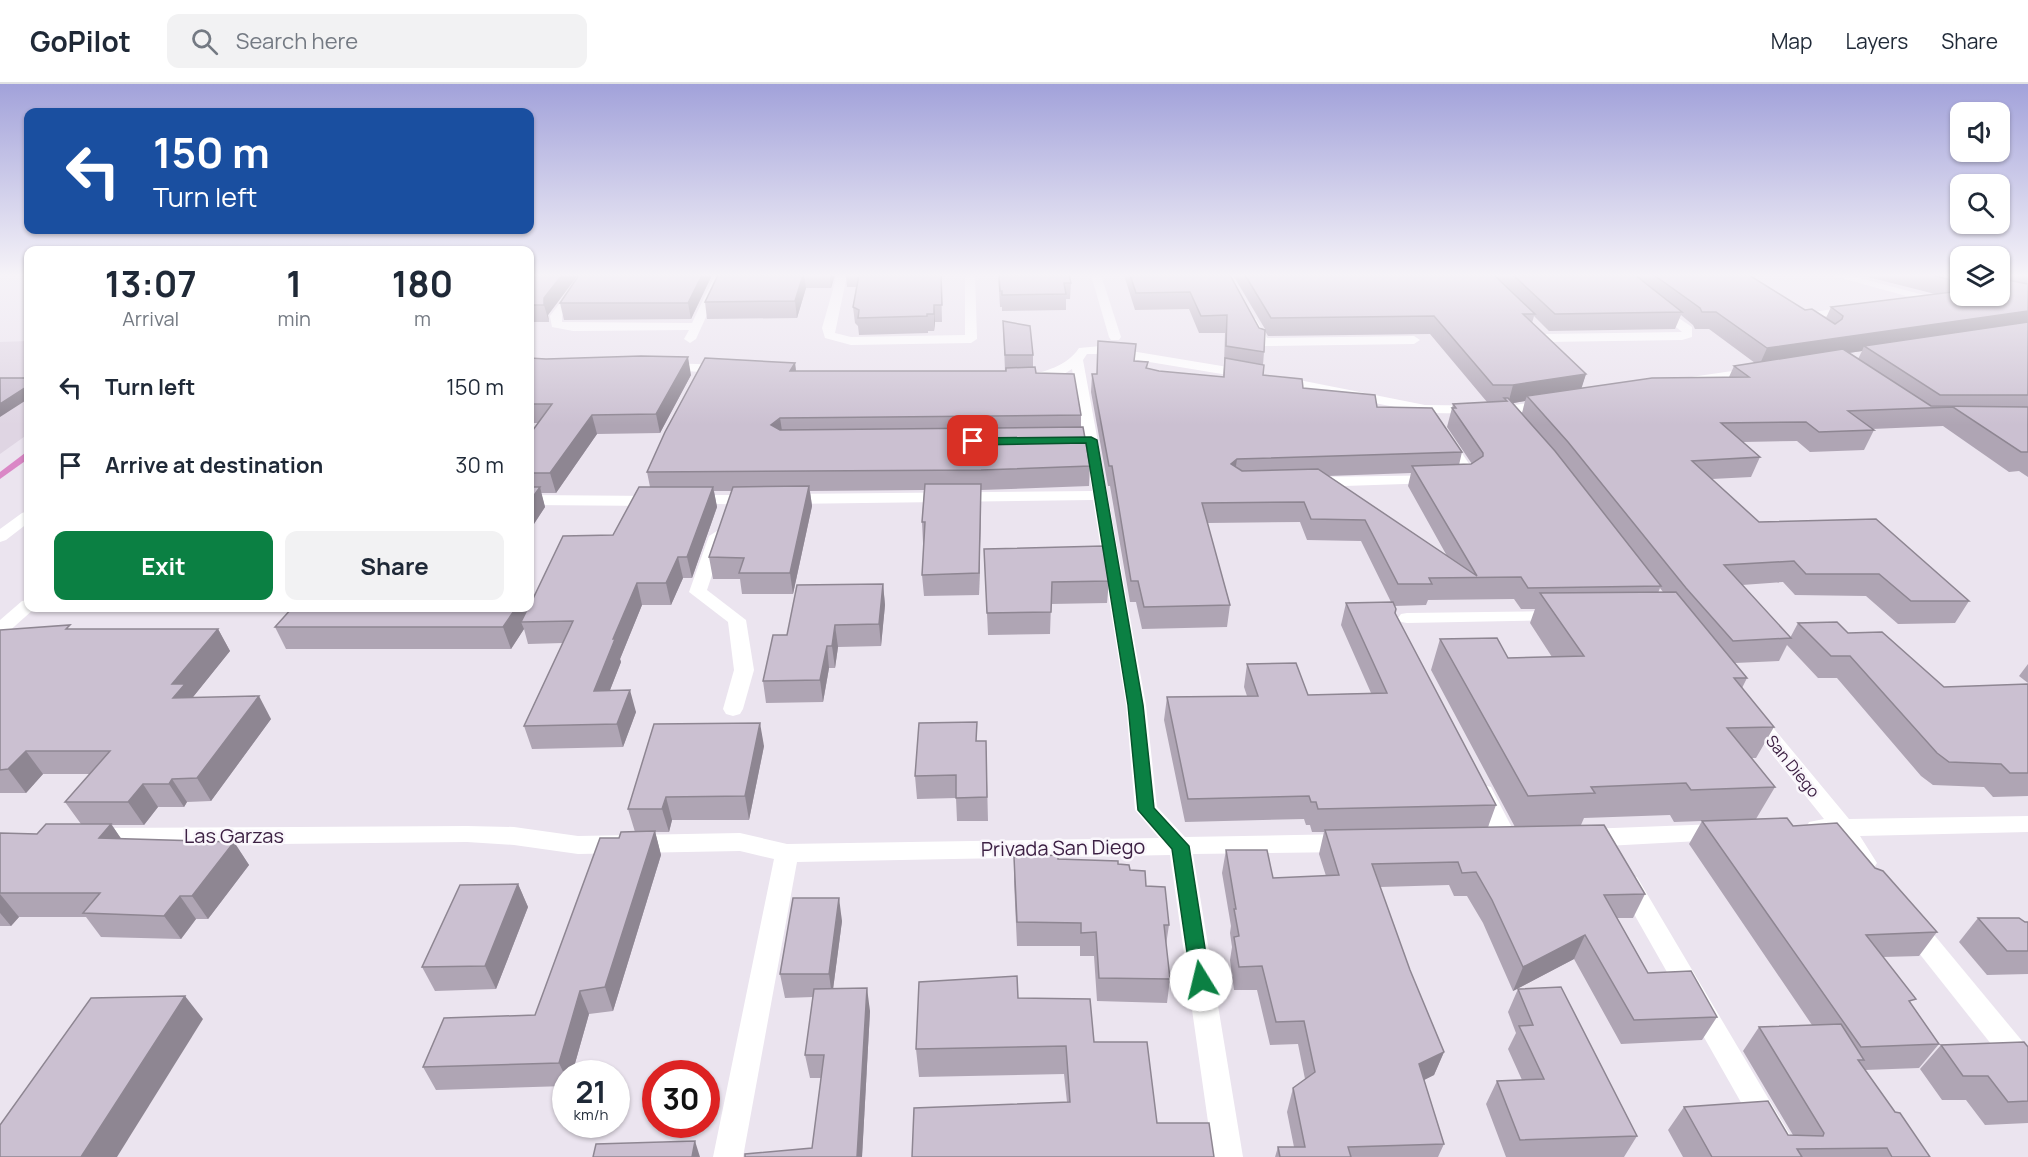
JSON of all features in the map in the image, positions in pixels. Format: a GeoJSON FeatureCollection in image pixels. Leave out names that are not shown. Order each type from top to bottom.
{"type":"FeatureCollection","features":[{"type":"Feature","properties":{"kind":"street"},"geometry":{"type":"LineString","coordinates":[[557,325],[573,327],[696,326],[690,339]]}},
{"type":"Feature","properties":{"kind":"street"},"geometry":{"type":"LineString","coordinates":[[829,325],[829,335],[837,339],[874,340],[971,339],[971,325]]}},
{"type":"Feature","properties":{"kind":"street"},"geometry":{"type":"LineString","coordinates":[[1111,325],[1115,337]]}},
{"type":"Feature","properties":{"kind":"street"},"geometry":{"type":"LineString","coordinates":[[1254,325],[1263,342],[1414,340]]}},
{"type":"Feature","properties":{"kind":"street"},"geometry":{"type":"LineString","coordinates":[[1561,353],[1542,334],[1682,336],[1688,334],[1688,330],[1681,325]]}},
{"type":"Feature","properties":{"kind":"street"},"geometry":{"type":"LineString","coordinates":[[1812,325],[1818,329]]}},
{"type":"Feature","properties":{"kind":"street"},"geometry":{"type":"LineString","coordinates":[[1079,379],[1020,381],[1060,371],[1077,360],[1083,351],[1101,350],[1260,376],[1425,409],[1508,410],[1564,401]]}},
{"type":"Feature","properties":{"kind":"street"},"geometry":{"type":"LineString","coordinates":[[1077,360],[1085,440],[1100,495],[1136,705],[1146,810],[1180,846],[1228,1157]]}},
{"type":"Feature","properties":{"kind":"street"},"geometry":{"type":"LineString","coordinates":[[660,367],[738,370]]}},
{"type":"Feature","properties":{"kind":"street"},"geometry":{"type":"LineString","coordinates":[[694,385],[704,368]]}},
{"type":"Feature","properties":{"kind":"street"},"geometry":{"type":"LineString","coordinates":[[1677,383],[1768,370]]}},
{"type":"Feature","properties":{"kind":"street"},"geometry":{"type":"LineString","coordinates":[[1298,483],[1460,479],[1469,474],[1425,409]]}},
{"type":"Feature","properties":{"kind":"street"},"geometry":{"type":"LineString","coordinates":[[1508,410],[1521,426]]}},
{"type":"Feature","properties":{"kind":"street"},"geometry":{"type":"LineString","coordinates":[[534,500],[771,500],[1100,495]]}},
{"type":"Feature","properties":{"kind":"street"},"geometry":{"type":"LineString","coordinates":[[729,500],[698,592],[737,620],[744,670],[733,709]]}},
{"type":"Feature","properties":{"kind":"street"},"geometry":{"type":"LineString","coordinates":[[0,537],[24,519]]}},
{"type":"Feature","properties":{"kind":"street"},"geometry":{"type":"LineString","coordinates":[[0,630],[24,609]]}},
{"type":"Feature","properties":{"kind":"street"},"geometry":{"type":"LineString","coordinates":[[1407,618],[1574,616]]}},
{"type":"Feature","properties":{"kind":"street","name":"San Diego"},"geometry":{"type":"LineString","coordinates":[[1745,707],[1843,827],[1888,896],[2028,1069]]}},
{"type":"Feature","properties":{"kind":"street"},"geometry":{"type":"LineString","coordinates":[[1475,777],[1506,839]]}},
{"type":"Feature","properties":{"kind":"street"},"geometry":{"type":"LineString","coordinates":[[1797,829],[2028,824]]}},
{"type":"Feature","properties":{"kind":"street"},"geometry":{"type":"LineString","coordinates":[[1566,838],[1740,831]]}},
{"type":"Feature","properties":{"kind":"street","name":"Las Garzas"},"geometry":{"type":"LineString","coordinates":[[72,837],[467,834],[514,836],[578,845],[740,842],[787,853]]}},
{"type":"Feature","properties":{"kind":"street"},"geometry":{"type":"LineString","coordinates":[[1602,837],[1788,1157]]}},
{"type":"Feature","properties":{"kind":"street"},"geometry":{"type":"LineString","coordinates":[[1483,839],[1530,838]]}},
{"type":"Feature","properties":{"kind":"street","name":"Privada San Diego"},"geometry":{"type":"LineString","coordinates":[[787,853],[1366,842]]}},
{"type":"Feature","properties":{"kind":"street"},"geometry":{"type":"LineString","coordinates":[[728,1157],[787,853]]}},
{"type":"Feature","properties":{"kind":"shaded area"},"geometry":{"type":"Polygon","coordinates":[[[24,341],[24,437],[0,454],[0,342],[24,341]]]}},
{"type":"Feature","properties":{"kind":"building"},"geometry":{"type":"Polygon","coordinates":[[[1003,325],[1030,326],[1033,355],[1005,355],[1003,325]]]}},
{"type":"Feature","properties":{"kind":"building"},"geometry":{"type":"Polygon","coordinates":[[[1227,325],[1257,325],[1265,330],[1264,352],[1226,346],[1227,325]]]}},
{"type":"Feature","properties":{"kind":"building"},"geometry":{"type":"Polygon","coordinates":[[[1442,325],[1535,325],[1586,374],[1513,385],[1493,385],[1442,325]]]}},
{"type":"Feature","properties":{"kind":"building"},"geometry":{"type":"Polygon","coordinates":[[[1735,325],[1929,325],[1767,348],[1735,325]]]}},
{"type":"Feature","properties":{"kind":"building"},"geometry":{"type":"Polygon","coordinates":[[[2007,325],[2028,325],[2028,395],[1940,395],[1864,346],[2007,325]]]}},
{"type":"Feature","properties":{"kind":"building"},"geometry":{"type":"Polygon","coordinates":[[[1098,341],[1136,344],[1134,361],[1148,362],[1146,368],[1159,371],[1224,377],[1225,358],[1264,365],[1263,375],[1302,379],[1303,388],[1375,395],[1377,407],[1432,408],[1462,452],[1237,459],[1231,464],[1242,471],[1318,469],[1477,576],[1412,466],[1471,464],[1483,456],[1452,408],[1456,408],[1453,404],[1507,401],[1504,398],[1508,398],[1555,451],[1661,586],[1528,588],[1521,577],[1429,578],[1432,584],[1398,584],[1365,520],[1311,519],[1304,502],[1202,503],[1230,605],[1144,607],[1138,581],[1131,581],[1112,466],[1109,466],[1092,374],[1097,374],[1098,341]]]}},
{"type":"Feature","properties":{"kind":"building"},"geometry":{"type":"Polygon","coordinates":[[[1843,349],[1931,406],[2028,407],[2028,452],[2021,452],[1953,407],[1848,411],[1874,430],[1819,432],[1806,422],[1721,423],[1760,457],[1692,461],[1759,522],[1876,519],[1969,601],[1911,601],[1879,574],[1806,574],[1794,561],[1724,565],[1791,638],[1733,641],[1686,588],[1568,442],[1527,396],[1652,378],[1749,377],[1734,366],[1843,349]]]}},
{"type":"Feature","properties":{"kind":"building"},"geometry":{"type":"Polygon","coordinates":[[[688,357],[656,414],[592,415],[550,473],[534,473],[534,429],[552,404],[534,404],[534,358],[688,357]]]}},
{"type":"Feature","properties":{"kind":"building"},"geometry":{"type":"Polygon","coordinates":[[[705,358],[795,363],[790,371],[1006,371],[1006,368],[1035,367],[1036,373],[1074,374],[1081,415],[780,418],[771,425],[780,430],[1083,427],[1090,466],[981,470],[647,472],[665,432],[705,358]]]}},
{"type":"Feature","properties":{"kind":"building"},"geometry":{"type":"Polygon","coordinates":[[[0,378],[24,378],[24,389],[0,404],[0,378]]]}},
{"type":"Feature","properties":{"kind":"building"},"geometry":{"type":"Polygon","coordinates":[[[925,484],[981,484],[979,573],[922,575],[925,484]]]}},
{"type":"Feature","properties":{"kind":"building"},"geometry":{"type":"Polygon","coordinates":[[[809,486],[790,573],[739,573],[744,558],[709,557],[733,487],[809,486]]]}},
{"type":"Feature","properties":{"kind":"building"},"geometry":{"type":"Polygon","coordinates":[[[534,487],[540,487],[534,495],[534,487]]]}},
{"type":"Feature","properties":{"kind":"building"},"geometry":{"type":"Polygon","coordinates":[[[639,487],[713,487],[687,557],[678,557],[666,583],[637,583],[613,639],[615,639],[594,691],[630,690],[617,724],[524,726],[573,621],[521,622],[526,612],[534,612],[534,597],[563,536],[613,535],[639,487]]]}},
{"type":"Feature","properties":{"kind":"building"},"geometry":{"type":"Polygon","coordinates":[[[1103,546],[1109,581],[1052,582],[1051,612],[987,613],[984,549],[1103,546]]]}},
{"type":"Feature","properties":{"kind":"building"},"geometry":{"type":"Polygon","coordinates":[[[883,584],[879,624],[835,625],[832,646],[827,646],[820,680],[763,681],[773,635],[787,635],[797,585],[883,584]]]}},
{"type":"Feature","properties":{"kind":"building"},"geometry":{"type":"Polygon","coordinates":[[[1676,592],[1747,678],[1734,678],[1774,727],[1727,728],[1775,787],[1691,790],[1686,783],[1591,787],[1595,793],[1528,796],[1440,639],[1497,638],[1508,658],[1584,656],[1540,593],[1676,592]]]}},
{"type":"Feature","properties":{"kind":"building"},"geometry":{"type":"Polygon","coordinates":[[[1393,602],[1395,613],[1496,805],[1318,809],[1316,802],[1311,802],[1309,796],[1188,799],[1167,697],[1258,696],[1247,664],[1296,663],[1308,695],[1387,693],[1346,603],[1393,602]]]}},
{"type":"Feature","properties":{"kind":"building"},"geometry":{"type":"Polygon","coordinates":[[[288,612],[513,612],[503,627],[275,627],[288,612]]]}},
{"type":"Feature","properties":{"kind":"building"},"geometry":{"type":"Polygon","coordinates":[[[1837,622],[1848,633],[1882,632],[1944,687],[2028,684],[2028,773],[2010,773],[2001,764],[1949,762],[1937,753],[1850,656],[1831,656],[1798,623],[1837,622]]]}},
{"type":"Feature","properties":{"kind":"building"},"geometry":{"type":"Polygon","coordinates":[[[70,625],[66,629],[218,629],[172,684],[185,684],[173,698],[259,696],[197,778],[172,779],[169,784],[143,784],[128,802],[65,802],[110,751],[26,751],[8,769],[0,770],[0,630],[70,625]]]}},
{"type":"Feature","properties":{"kind":"building"},"geometry":{"type":"Polygon","coordinates":[[[977,722],[976,741],[986,741],[987,797],[956,798],[956,775],[915,776],[919,723],[977,722]]]}},
{"type":"Feature","properties":{"kind":"building"},"geometry":{"type":"Polygon","coordinates":[[[760,723],[745,796],[666,797],[662,809],[628,809],[654,724],[760,723]]]}},
{"type":"Feature","properties":{"kind":"building"},"geometry":{"type":"Polygon","coordinates":[[[1787,818],[1793,826],[1837,823],[1875,868],[1883,871],[1937,932],[1866,935],[1916,999],[1909,1001],[1939,1044],[1861,1047],[1702,821],[1787,818]]]}},
{"type":"Feature","properties":{"kind":"building"},"geometry":{"type":"Polygon","coordinates":[[[46,824],[111,824],[99,838],[234,842],[192,896],[180,896],[164,916],[83,913],[100,893],[0,893],[0,833],[37,834],[46,824]]]}},
{"type":"Feature","properties":{"kind":"building"},"geometry":{"type":"Polygon","coordinates":[[[1604,825],[1645,894],[1604,895],[1648,973],[1691,971],[1717,1017],[1634,1020],[1585,935],[1523,967],[1492,900],[1476,872],[1462,873],[1458,862],[1372,864],[1410,970],[1444,1052],[1419,1064],[1444,1144],[1348,1147],[1351,1157],[1280,1157],[1278,1147],[1305,1147],[1293,1088],[1315,1072],[1304,1021],[1276,1022],[1262,966],[1239,967],[1234,937],[1239,936],[1234,909],[1236,909],[1226,850],[1267,850],[1273,878],[1339,875],[1325,830],[1604,825]]]}},
{"type":"Feature","properties":{"kind":"building"},"geometry":{"type":"Polygon","coordinates":[[[655,831],[605,987],[580,991],[560,1060],[552,1060],[552,1063],[423,1067],[444,1018],[535,1015],[600,838],[619,838],[621,832],[655,831]]]}},
{"type":"Feature","properties":{"kind":"building"},"geometry":{"type":"Polygon","coordinates":[[[1058,855],[1058,859],[1118,861],[1118,864],[1129,865],[1130,870],[1145,871],[1146,886],[1165,887],[1169,925],[1164,925],[1170,979],[1099,978],[1096,932],[1081,933],[1081,923],[1017,922],[1014,857],[1058,855]]]}},
{"type":"Feature","properties":{"kind":"building"},"geometry":{"type":"Polygon","coordinates":[[[518,884],[485,966],[422,967],[460,885],[518,884]]]}},
{"type":"Feature","properties":{"kind":"building"},"geometry":{"type":"Polygon","coordinates":[[[793,898],[839,898],[829,974],[780,974],[793,898]]]}},
{"type":"Feature","properties":{"kind":"building"},"geometry":{"type":"Polygon","coordinates":[[[1978,918],[2019,918],[2028,922],[2028,951],[2007,951],[1978,918]]]}},
{"type":"Feature","properties":{"kind":"building"},"geometry":{"type":"Polygon","coordinates":[[[1017,976],[1018,998],[1090,999],[1094,1042],[1147,1042],[1157,1123],[1209,1123],[1214,1157],[912,1157],[914,1108],[1070,1102],[1066,1046],[916,1049],[919,982],[1017,976]]]}},
{"type":"Feature","properties":{"kind":"building"},"geometry":{"type":"Polygon","coordinates":[[[1561,987],[1637,1136],[1520,1140],[1497,1081],[1544,1079],[1519,1026],[1533,1025],[1518,989],[1561,987]]]}},
{"type":"Feature","properties":{"kind":"building"},"geometry":{"type":"Polygon","coordinates":[[[867,988],[857,1157],[745,1157],[745,1154],[812,1148],[824,1055],[805,1055],[814,989],[867,988]]]}},
{"type":"Feature","properties":{"kind":"building"},"geometry":{"type":"Polygon","coordinates":[[[185,996],[81,1157],[0,1157],[0,1125],[91,998],[185,996]]]}},
{"type":"Feature","properties":{"kind":"building"},"geometry":{"type":"Polygon","coordinates":[[[1841,1024],[1864,1060],[1858,1060],[1895,1112],[1900,1113],[1930,1157],[1892,1157],[1887,1148],[1797,1149],[1802,1157],[1712,1157],[1684,1107],[1768,1101],[1788,1135],[1823,1136],[1824,1133],[1759,1027],[1841,1024]]]}},
{"type":"Feature","properties":{"kind":"building"},"geometry":{"type":"Polygon","coordinates":[[[2024,1042],[2028,1047],[2028,1101],[2008,1102],[1988,1076],[1963,1076],[1941,1045],[2024,1042]]]}},
{"type":"Feature","properties":{"kind":"building"},"geometry":{"type":"Polygon","coordinates":[[[695,1141],[692,1157],[593,1157],[596,1144],[695,1141]]]}},
{"type":"Feature","properties":{"kind":"waterway"},"geometry":{"type":"LineString","coordinates":[[0,476],[24,458]]}},
{"type":"Feature","properties":{"kind":"route"},"geometry":{"type":"LineString","coordinates":[[973,441],[1091,440],[1136,705],[1146,810],[1180,846],[1201,980]]}}]}
